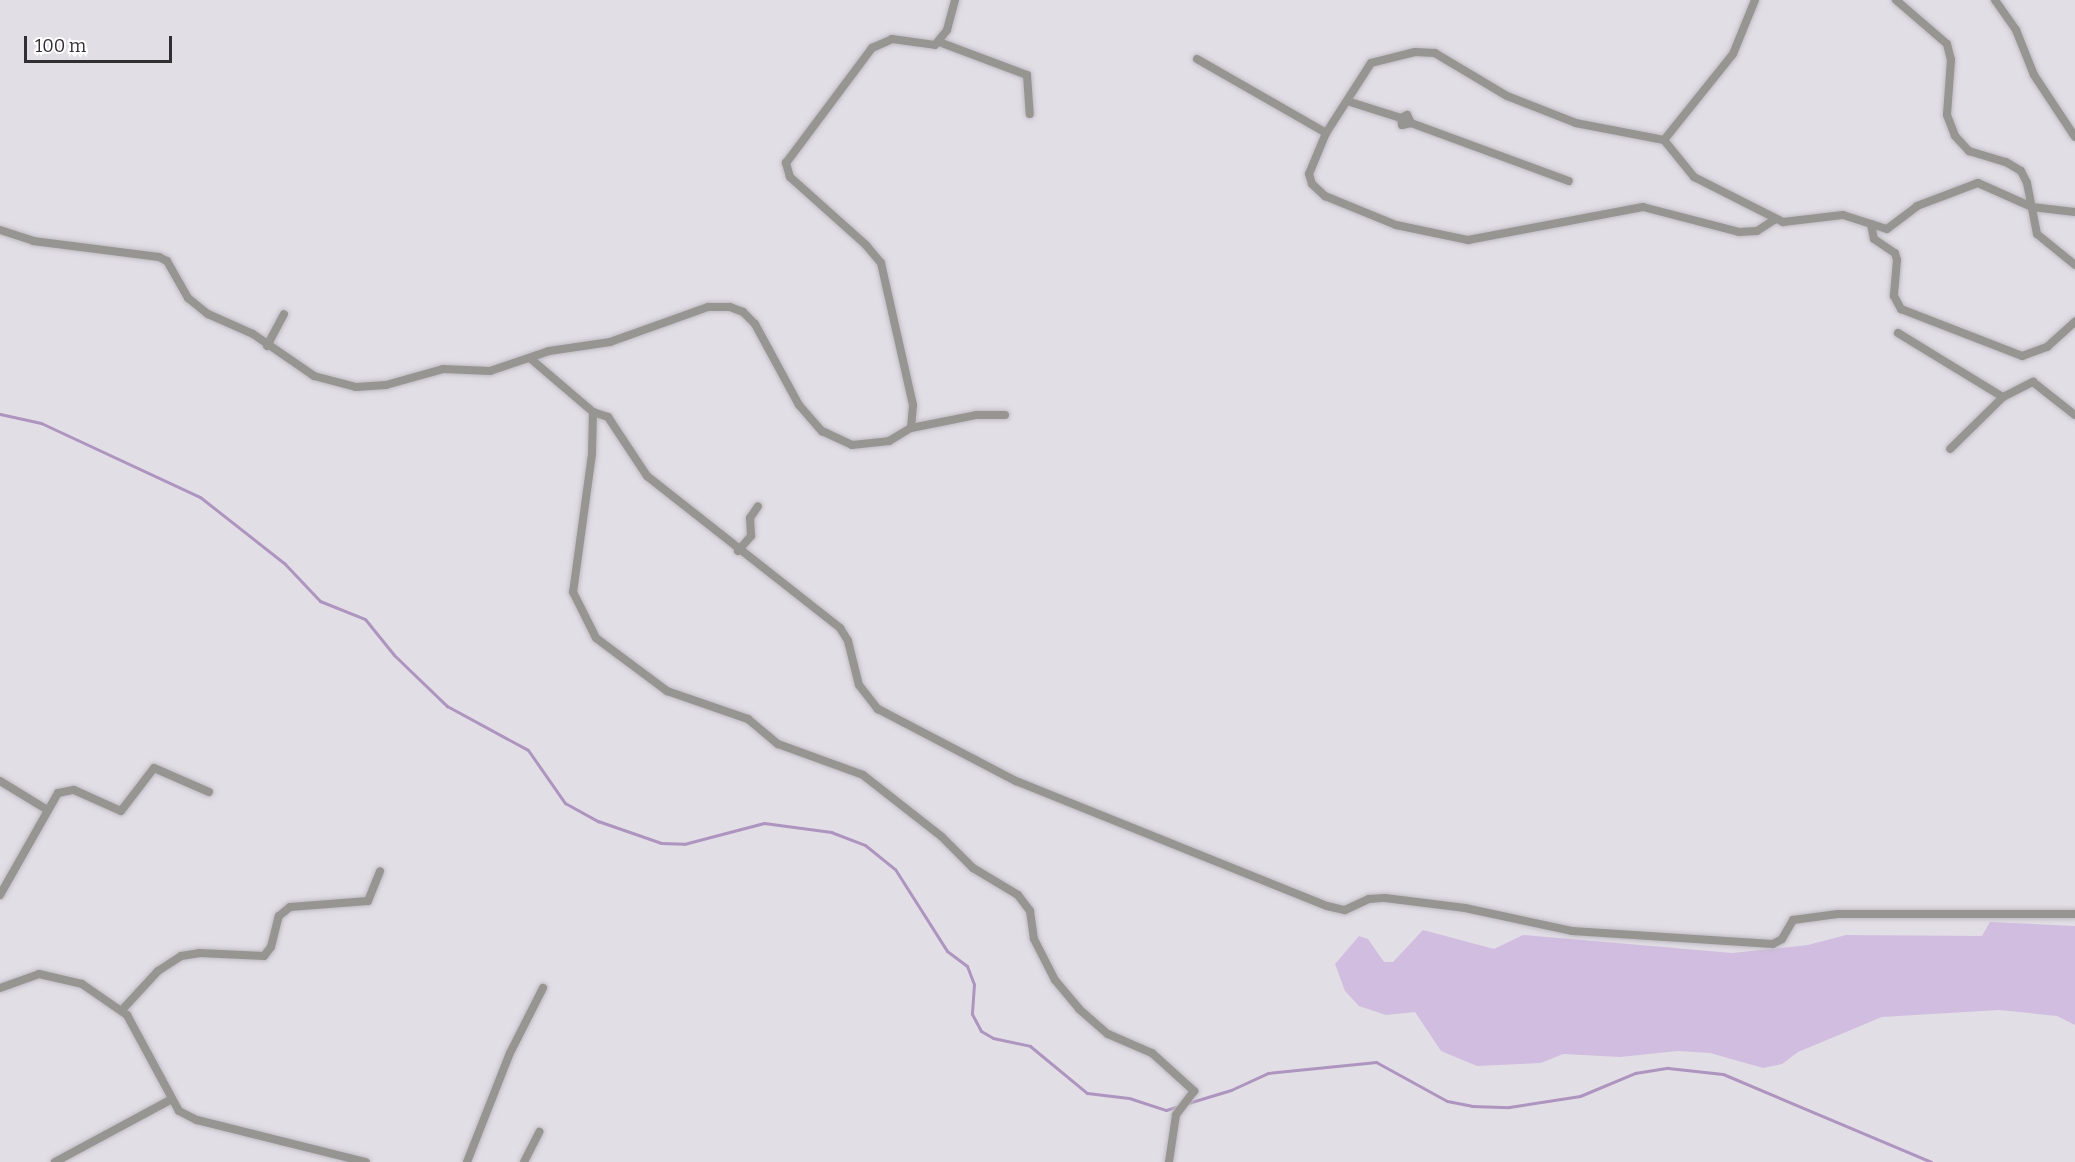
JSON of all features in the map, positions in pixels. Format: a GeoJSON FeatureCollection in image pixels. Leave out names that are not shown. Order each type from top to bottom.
{"type":"FeatureCollection","features":[{"type":"Feature","properties":{"kind":"street"},"geometry":{"type":"LineString","coordinates":[[911,428],[913,405],[881,263],[866,245],[790,177],[786,163],[856,64],[877,43],[892,39],[928,46],[939,42],[947,30],[955,0]]}},
{"type":"Feature","properties":{"kind":"street"},"geometry":{"type":"LineString","coordinates":[[1664,140],[1732,54],[1755,0]]}},
{"type":"Feature","properties":{"kind":"street"},"geometry":{"type":"LineString","coordinates":[[1896,0],[1947,44],[1951,60],[1946,102],[1955,136],[1969,151],[2006,162],[2021,171],[2032,207],[2037,234],[2075,265]]}},
{"type":"Feature","properties":{"kind":"street"},"geometry":{"type":"LineString","coordinates":[[1995,0],[2016,30],[2034,75],[2075,137]]}},
{"type":"Feature","properties":{"kind":"street"},"geometry":{"type":"LineString","coordinates":[[939,42],[1026,75],[1029,114]]}},
{"type":"Feature","properties":{"kind":"street"},"geometry":{"type":"LineString","coordinates":[[1774,220],[1694,177],[1664,140],[1576,123],[1507,96],[1435,53],[1392,55],[1371,63],[1326,133],[1309,174],[1316,189],[1396,225],[1468,240],[1643,207],[1739,232],[1757,231],[1774,220],[1843,215],[1887,229],[1917,206],[1978,183],[2032,207],[2075,212]]}},
{"type":"Feature","properties":{"kind":"street"},"geometry":{"type":"LineString","coordinates":[[1197,59],[1326,133]]}},
{"type":"Feature","properties":{"kind":"street"},"geometry":{"type":"LineString","coordinates":[[1347,100],[1401,118],[1402,125],[1411,123],[1569,181]]}},
{"type":"Feature","properties":{"kind":"street"},"geometry":{"type":"LineString","coordinates":[[1870,224],[1875,239],[1895,253],[1898,260],[1894,296],[1901,309],[2022,356],[2047,347],[2075,322]]}},
{"type":"Feature","properties":{"kind":"street"},"geometry":{"type":"LineString","coordinates":[[0,230],[33,241],[159,257],[167,261],[197,306],[314,376],[356,387],[386,385],[443,369],[490,371],[562,348],[610,342],[708,307],[730,307],[742,312],[755,324],[800,405],[822,431],[852,445],[889,441],[911,428],[976,415],[1005,415]]}},
{"type":"Feature","properties":{"kind":"street"},"geometry":{"type":"LineString","coordinates":[[267,346],[284,314]]}},
{"type":"Feature","properties":{"kind":"street"},"geometry":{"type":"LineString","coordinates":[[1898,333],[2003,397]]}},
{"type":"Feature","properties":{"kind":"street"},"geometry":{"type":"LineString","coordinates":[[531,359],[593,412],[608,417],[647,476],[844,634],[860,685],[878,709],[1016,782],[1337,909],[1385,898],[1465,908],[1572,931],[1773,944],[1782,939],[1793,920],[1838,914],[2075,914]]}},
{"type":"Feature","properties":{"kind":"street"},"geometry":{"type":"LineString","coordinates":[[1950,449],[2003,397],[2033,382],[2075,415]]}},
{"type":"Feature","properties":{"kind":"street"},"geometry":{"type":"LineString","coordinates":[[593,412],[592,454],[573,592],[596,638],[667,691],[748,719],[778,744],[862,775],[942,837],[973,868],[1018,895],[1030,912],[1034,939],[1055,980],[1079,1009],[1108,1034],[1152,1053],[1194,1091],[1176,1115],[1169,1162]]}},
{"type":"Feature","properties":{"kind":"street"},"geometry":{"type":"LineString","coordinates":[[738,551],[750,536],[750,518],[758,506]]}},
{"type":"Feature","properties":{"kind":"street"},"geometry":{"type":"LineString","coordinates":[[0,895],[46,809],[65,790],[121,811],[154,768],[209,792]]}},
{"type":"Feature","properties":{"kind":"street"},"geometry":{"type":"LineString","coordinates":[[0,781],[46,809]]}},
{"type":"Feature","properties":{"kind":"street"},"geometry":{"type":"LineString","coordinates":[[122,1010],[158,971],[181,956],[199,953],[264,956],[271,947],[279,916],[290,907],[368,901],[380,871]]}},
{"type":"Feature","properties":{"kind":"street"},"geometry":{"type":"LineString","coordinates":[[0,988],[28,976],[51,975],[82,984],[122,1010],[134,1025],[170,1100],[179,1111],[197,1120],[366,1162]]}},
{"type":"Feature","properties":{"kind":"street"},"geometry":{"type":"LineString","coordinates":[[467,1162],[510,1053],[543,988]]}},
{"type":"Feature","properties":{"kind":"street"},"geometry":{"type":"LineString","coordinates":[[55,1162],[170,1100]]}},
{"type":"Feature","properties":{"kind":"street"},"geometry":{"type":"LineString","coordinates":[[524,1162],[539,1132]]}},
{"type":"Feature","properties":{"kind":"shaded area"},"geometry":{"type":"Polygon","coordinates":[[[1990,922],[2075,926],[2075,1025],[2057,1016],[1999,1010],[1882,1017],[1798,1052],[1782,1064],[1763,1068],[1710,1053],[1678,1051],[1620,1057],[1563,1054],[1541,1063],[1477,1066],[1441,1051],[1415,1012],[1386,1015],[1359,1006],[1345,991],[1335,964],[1359,936],[1368,939],[1384,962],[1393,962],[1423,930],[1494,949],[1523,935],[1732,953],[1808,945],[1846,935],[1982,936],[1990,922]]]}},
{"type":"Feature","properties":{"kind":"waterway"},"geometry":{"type":"LineString","coordinates":[[0,414],[41,423],[200,497],[285,564],[320,601],[365,619],[394,655],[447,706],[528,750],[565,803],[598,821],[661,843],[684,844],[764,823],[831,832],[865,845],[895,869],[947,951],[967,966],[974,984],[972,1014],[981,1031],[993,1038],[1030,1046],[1087,1093],[1129,1098],[1166,1110],[1179,1106]]}},
{"type":"Feature","properties":{"kind":"waterway"},"geometry":{"type":"LineString","coordinates":[[1188,1103],[1231,1090],[1268,1073],[1376,1062],[1447,1101],[1472,1106],[1509,1107],[1580,1096],[1635,1073],[1668,1068],[1723,1074],[1931,1162]]}}]}
